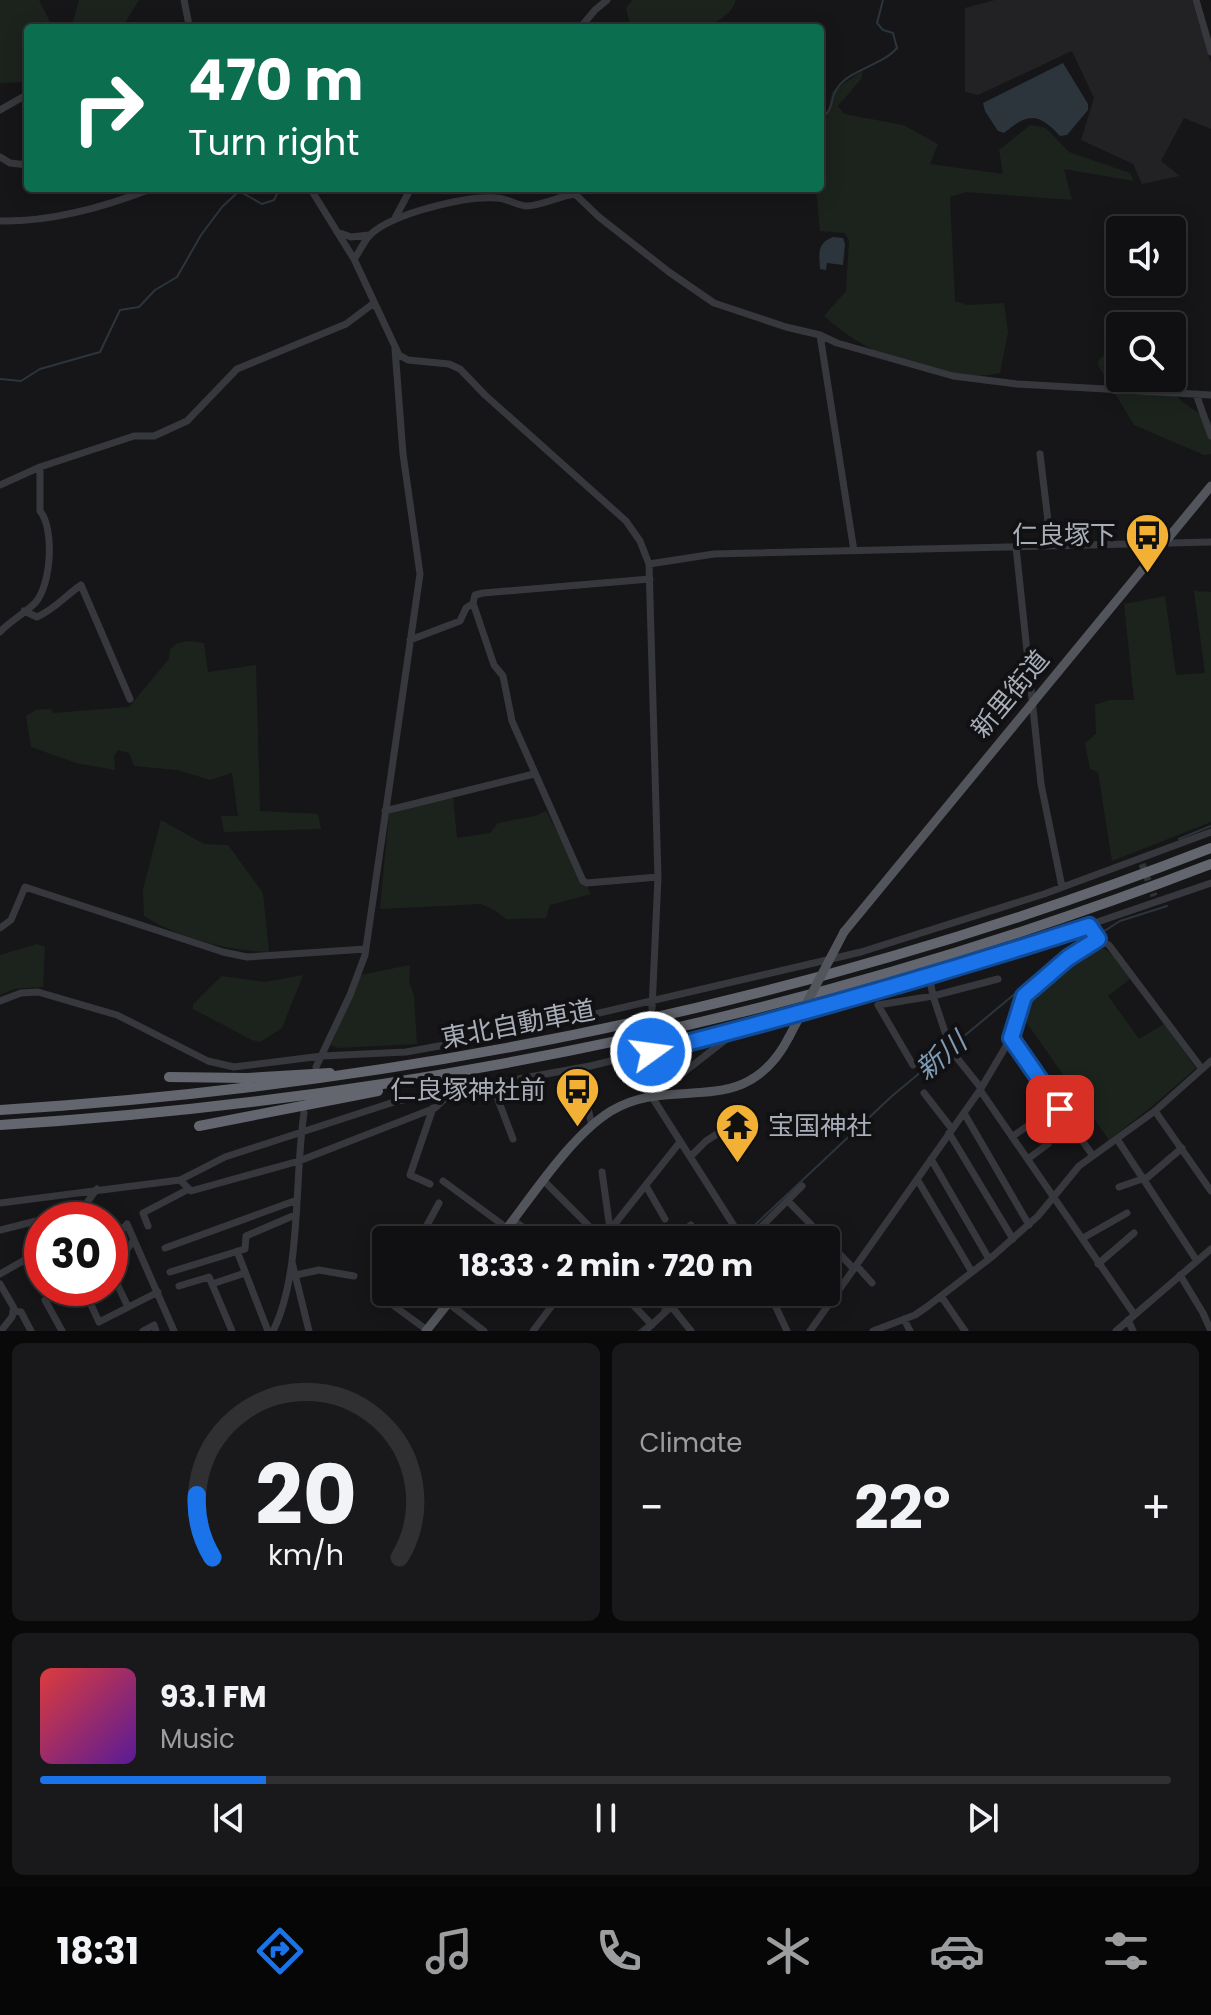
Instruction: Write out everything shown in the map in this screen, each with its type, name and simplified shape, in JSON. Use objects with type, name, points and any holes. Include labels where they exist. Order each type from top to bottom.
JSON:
[{"type":"highway","name":"東北自動車道","points":[[0,1110],[221,1092],[360,1074],[574,1036],[795,984],[1029,914],[1211,848]]},
{"type":"highway","name":"東北自動車道","points":[[0,1125],[222,1106],[431,1078],[635,1039],[895,972],[1035,928],[1211,864]]},
{"type":"highway","points":[[169,1077],[234,1078],[317,1072],[360,1074]]},
{"type":"highway","points":[[199,1126],[366,1094],[431,1078]]},
{"type":"main road","name":"新里街道","points":[[652,1097],[716,1091],[750,1080],[773,1064],[844,932],[1211,486]]},
{"type":"main road","points":[[510,1224],[592,1126],[621,1106],[652,1097]]},
{"type":"main road","points":[[427,1330],[446,1306]]},
{"type":"street","points":[[184,0],[187,24]]},
{"type":"street","points":[[583,24],[607,0]]},
{"type":"street","points":[[1196,0],[1211,52]]},
{"type":"street","points":[[0,110],[24,96]]},
{"type":"street","points":[[0,157],[10,163],[24,165]]},
{"type":"street","points":[[0,221],[33,221],[142,192]]},
{"type":"street","points":[[312,192],[354,259],[394,347],[403,358],[449,364],[460,369],[626,521],[640,541],[649,564],[650,579],[658,877],[652,1005]]},
{"type":"street","points":[[394,220],[409,192]]},
{"type":"street","points":[[335,232],[351,237],[369,235],[394,220],[472,199],[498,198],[532,206],[559,195],[575,194],[669,272],[714,303],[786,327],[953,376],[1017,384],[1211,395]]},
{"type":"street","points":[[354,259],[369,235]]},
{"type":"street","points":[[0,485],[40,467],[134,436],[154,436],[187,421],[237,369],[346,324],[374,303]]},
{"type":"street","points":[[820,335],[854,551]]},
{"type":"street","points":[[316,1067],[350,995],[366,949],[420,565],[403,454],[394,347]]},
{"type":"street","points":[[1196,394],[1211,436]]},
{"type":"street","points":[[1040,454],[1051,546]]},
{"type":"street","points":[[0,632],[36,602],[47,578],[50,557],[45,517],[40,511],[40,467]]},
{"type":"street","points":[[649,564],[714,554],[1211,542]]},
{"type":"street","points":[[1016,547],[1041,784],[1062,887]]},
{"type":"street","points":[[650,579],[483,593],[475,595],[473,603],[494,665],[503,676],[512,721],[583,881],[658,877]]},
{"type":"street","points":[[24,611],[37,617],[55,609],[65,596],[81,585],[130,699]]},
{"type":"street","points":[[410,640],[460,621],[466,608],[473,603]]},
{"type":"street","points":[[385,811],[534,774]]},
{"type":"street","points":[[0,1001],[21,993],[38,992],[117,1015],[208,1061],[234,1067],[322,1056],[406,1052],[652,1005],[861,952],[1141,861],[1211,832]]},
{"type":"street","points":[[0,1203],[180,1180],[225,1157],[397,1101],[579,1068],[737,1030],[1093,932],[1155,899],[1211,883]]},
{"type":"street","points":[[0,928],[11,920],[25,887],[223,952],[247,957],[366,949]]},
{"type":"street","points":[[810,1331],[981,1089],[1011,1038],[1024,996],[1093,932]]},
{"type":"street","points":[[1093,932],[1109,945],[1202,1069]]},
{"type":"street","points":[[929,975],[946,1035]]},
{"type":"street","points":[[913,1065],[878,1005],[933,996],[998,979]]},
{"type":"street","points":[[652,1097],[737,1030]]},
{"type":"street","points":[[1011,1038],[1093,1156]]},
{"type":"street","points":[[652,1048],[652,1097],[737,1226]]},
{"type":"street","points":[[953,1053],[1083,1238],[1131,1317],[1133,1331]]},
{"type":"street","points":[[873,1331],[928,1306],[989,1259],[1029,1225],[1079,1166],[1155,1111],[1211,1061]]},
{"type":"street","points":[[579,1068],[592,1126]]},
{"type":"street","points":[[492,1084],[513,1139]]},
{"type":"street","points":[[148,1226],[143,1213],[187,1190],[299,1161],[433,1108],[453,1090]]},
{"type":"street","points":[[924,1093],[951,1131],[1013,1239]]},
{"type":"street","points":[[430,1184],[410,1175],[433,1108]]},
{"type":"street","points":[[1155,1111],[1211,1191]]},
{"type":"street","points":[[270,1331],[282,1314],[291,1260],[304,1113]]},
{"type":"street","points":[[964,1113],[1029,1225]]},
{"type":"street","points":[[1013,1136],[1033,1122]]},
{"type":"street","points":[[690,1157],[706,1141],[728,1127]]},
{"type":"street","points":[[1117,1139],[1197,1261]]},
{"type":"street","points":[[613,1226],[680,1142]]},
{"type":"street","points":[[1029,1158],[1048,1144]]},
{"type":"street","points":[[1119,1187],[1144,1178],[1182,1148]]},
{"type":"street","points":[[931,1159],[989,1259]]},
{"type":"street","points":[[602,1172],[610,1226]]},
{"type":"street","points":[[917,1179],[972,1272]]},
{"type":"street","points":[[180,1180],[187,1190]]},
{"type":"street","points":[[443,1181],[514,1226]]},
{"type":"street","points":[[544,1181],[588,1225]]},
{"type":"street","points":[[646,1186],[665,1219]]},
{"type":"street","points":[[762,1226],[802,1186]]},
{"type":"street","points":[[88,1202],[97,1189]]},
{"type":"street","points":[[165,1248],[297,1200]]},
{"type":"street","points":[[788,1201],[811,1226]]},
{"type":"street","points":[[427,1226],[439,1203]]},
{"type":"street","points":[[1083,1238],[1127,1213]]},
{"type":"street","points":[[170,1272],[245,1249],[246,1236],[295,1215]]},
{"type":"street","points":[[0,1230],[24,1224]]},
{"type":"street","points":[[128,1226],[174,1331]]},
{"type":"street","points":[[1098,1264],[1134,1233]]},
{"type":"street","points":[[128,1248],[134,1240]]},
{"type":"street","points":[[1116,1331],[1211,1249]]},
{"type":"street","points":[[237,1251],[270,1331]]},
{"type":"street","points":[[840,1254],[872,1283]]},
{"type":"street","points":[[0,1274],[24,1260]]},
{"type":"street","points":[[291,1260],[309,1331]]},
{"type":"street","points":[[296,1275],[319,1270],[354,1276]]},
{"type":"street","points":[[212,1284],[245,1273]]},
{"type":"street","points":[[1180,1275],[1211,1331]]},
{"type":"street","points":[[179,1286],[209,1277],[232,1331]]},
{"type":"street","points":[[0,1284],[14,1308],[1,1331]]},
{"type":"street","points":[[92,1306],[99,1322],[158,1292]]},
{"type":"street","points":[[941,1296],[965,1331]]},
{"type":"street","points":[[48,1306],[62,1331]]},
{"type":"street","points":[[394,1306],[427,1330]]},
{"type":"street","points":[[454,1306],[484,1331]]},
{"type":"street","points":[[533,1331],[552,1306]]},
{"type":"street","points":[[634,1306],[652,1325]]},
{"type":"street","points":[[645,1331],[671,1306],[691,1331]]},
{"type":"street","points":[[775,1306],[787,1331]]},
{"type":"street","points":[[13,1311],[21,1312],[31,1331]]},
{"type":"street","points":[[904,1319],[910,1331]]},
{"type":"street","points":[[8,1322],[13,1331]]},
{"type":"street","points":[[143,1331],[154,1325],[156,1331]]},
{"type":"shaded area","points":[[0,0],[39,0],[51,24],[24,24],[24,82],[0,83]]},
{"type":"shaded area","points":[[79,0],[139,0],[124,24],[72,24]]},
{"type":"shaded area","points":[[633,0],[736,0],[729,12],[710,24],[630,24],[626,8]]},
{"type":"shaded area","points":[[995,0],[1192,0],[1211,63],[1211,129],[1184,118],[1161,161],[1180,176],[1142,184],[1133,164],[1081,140],[1094,98],[1072,51],[978,95],[965,92],[965,8]]},
{"type":"shaded area","points":[[1063,63],[1088,104],[1088,110],[1067,135],[1060,136],[1039,119],[1033,118],[1020,122],[1004,133],[998,131],[983,103]]},
{"type":"shaded area","points":[[863,70],[862,78],[838,106],[844,114],[903,125],[938,144],[930,164],[1003,174],[999,150],[1030,125],[1046,128],[1069,152],[1130,173],[1134,181],[1064,169],[1072,200],[966,192],[950,197],[955,301],[967,305],[1004,303],[1008,332],[1000,373],[954,375],[906,364],[861,343],[824,316],[846,291],[849,240],[844,233],[820,231],[816,192],[824,192],[824,119],[832,92]]},
{"type":"shaded area","points":[[843,238],[843,265],[827,263],[826,270],[820,269],[819,253],[828,239]]},
{"type":"shaded area","points":[[1106,353],[1106,378],[1098,365]]},
{"type":"shaded area","points":[[1114,392],[1172,392],[1211,421],[1211,454],[1204,455],[1134,425]]},
{"type":"shaded area","points":[[1194,591],[1211,592],[1211,822],[1112,861],[1098,772],[1090,769],[1085,743],[1096,734],[1095,705],[1109,700],[1134,700],[1124,604],[1165,596],[1176,675],[1205,673]]},
{"type":"shaded area","points":[[178,643],[204,643],[208,672],[256,665],[260,811],[318,814],[321,829],[224,832],[221,816],[238,816],[232,773],[210,780],[178,770],[134,766],[129,753],[118,750],[114,756],[115,770],[76,763],[31,747],[26,716],[36,710],[50,709],[54,713],[129,707],[169,659],[170,649]]},
{"type":"shaded area","points":[[453,796],[457,838],[490,833],[498,823],[546,811],[591,894],[550,905],[546,918],[506,919],[481,904],[380,909],[389,814]]},
{"type":"shaded area","points":[[161,820],[204,844],[228,845],[263,893],[269,952],[205,942],[172,931],[144,916],[143,889]]},
{"type":"shaded area","points":[[1097,943],[1120,961],[1130,979],[1108,996],[1139,1039],[1164,1024],[1196,1068],[1109,1140],[1024,1019],[1028,999],[1041,983]]},
{"type":"shaded area","points":[[37,944],[45,947],[43,987],[14,989],[0,995],[0,955]]},
{"type":"shaded area","points":[[410,965],[409,982],[414,995],[417,1044],[338,1048],[331,1045],[361,975]]},
{"type":"shaded area","points":[[303,975],[282,1028],[260,1042],[193,1009],[193,1004],[222,976],[265,982]]},
{"type":"waterway","points":[[824,116],[843,81],[897,48],[893,33],[883,30],[877,23],[883,0]]},
{"type":"waterway","points":[[0,379],[21,381],[40,369],[100,352],[120,310],[139,307],[155,290],[177,277],[201,235],[238,192]]},
{"type":"waterway","points":[[241,192],[262,204],[274,200],[278,192]]},
{"type":"waterway","name":"新川","points":[[1179,839],[1211,826]]},
{"type":"waterway","name":"新川","points":[[1098,935],[1120,921],[1167,906]]},
{"type":"waterway","name":"新川","points":[[754,1226],[892,1096],[1046,968],[1066,956]]},
{"type":"waterway","name":"新川","points":[[662,1310],[666,1306]]},
{"type":"waterway","name":"新川","points":[[639,1331],[649,1323]]},
{"type":"tunnel","points":[[1142,864],[1154,896]]},
{"type":"place","name":"仁良塚下","points":[[1147,574]]},
{"type":"place","name":"仁良塚神社前","points":[[577,1129]]},
{"type":"place","name":"宝国神社","points":[[737,1165]]},
{"type":"route","points":[[651,1052],[751,1027],[1004,954],[1089,926],[1098,939],[1068,958],[1024,996],[1011,1038],[1060,1109]]}]
